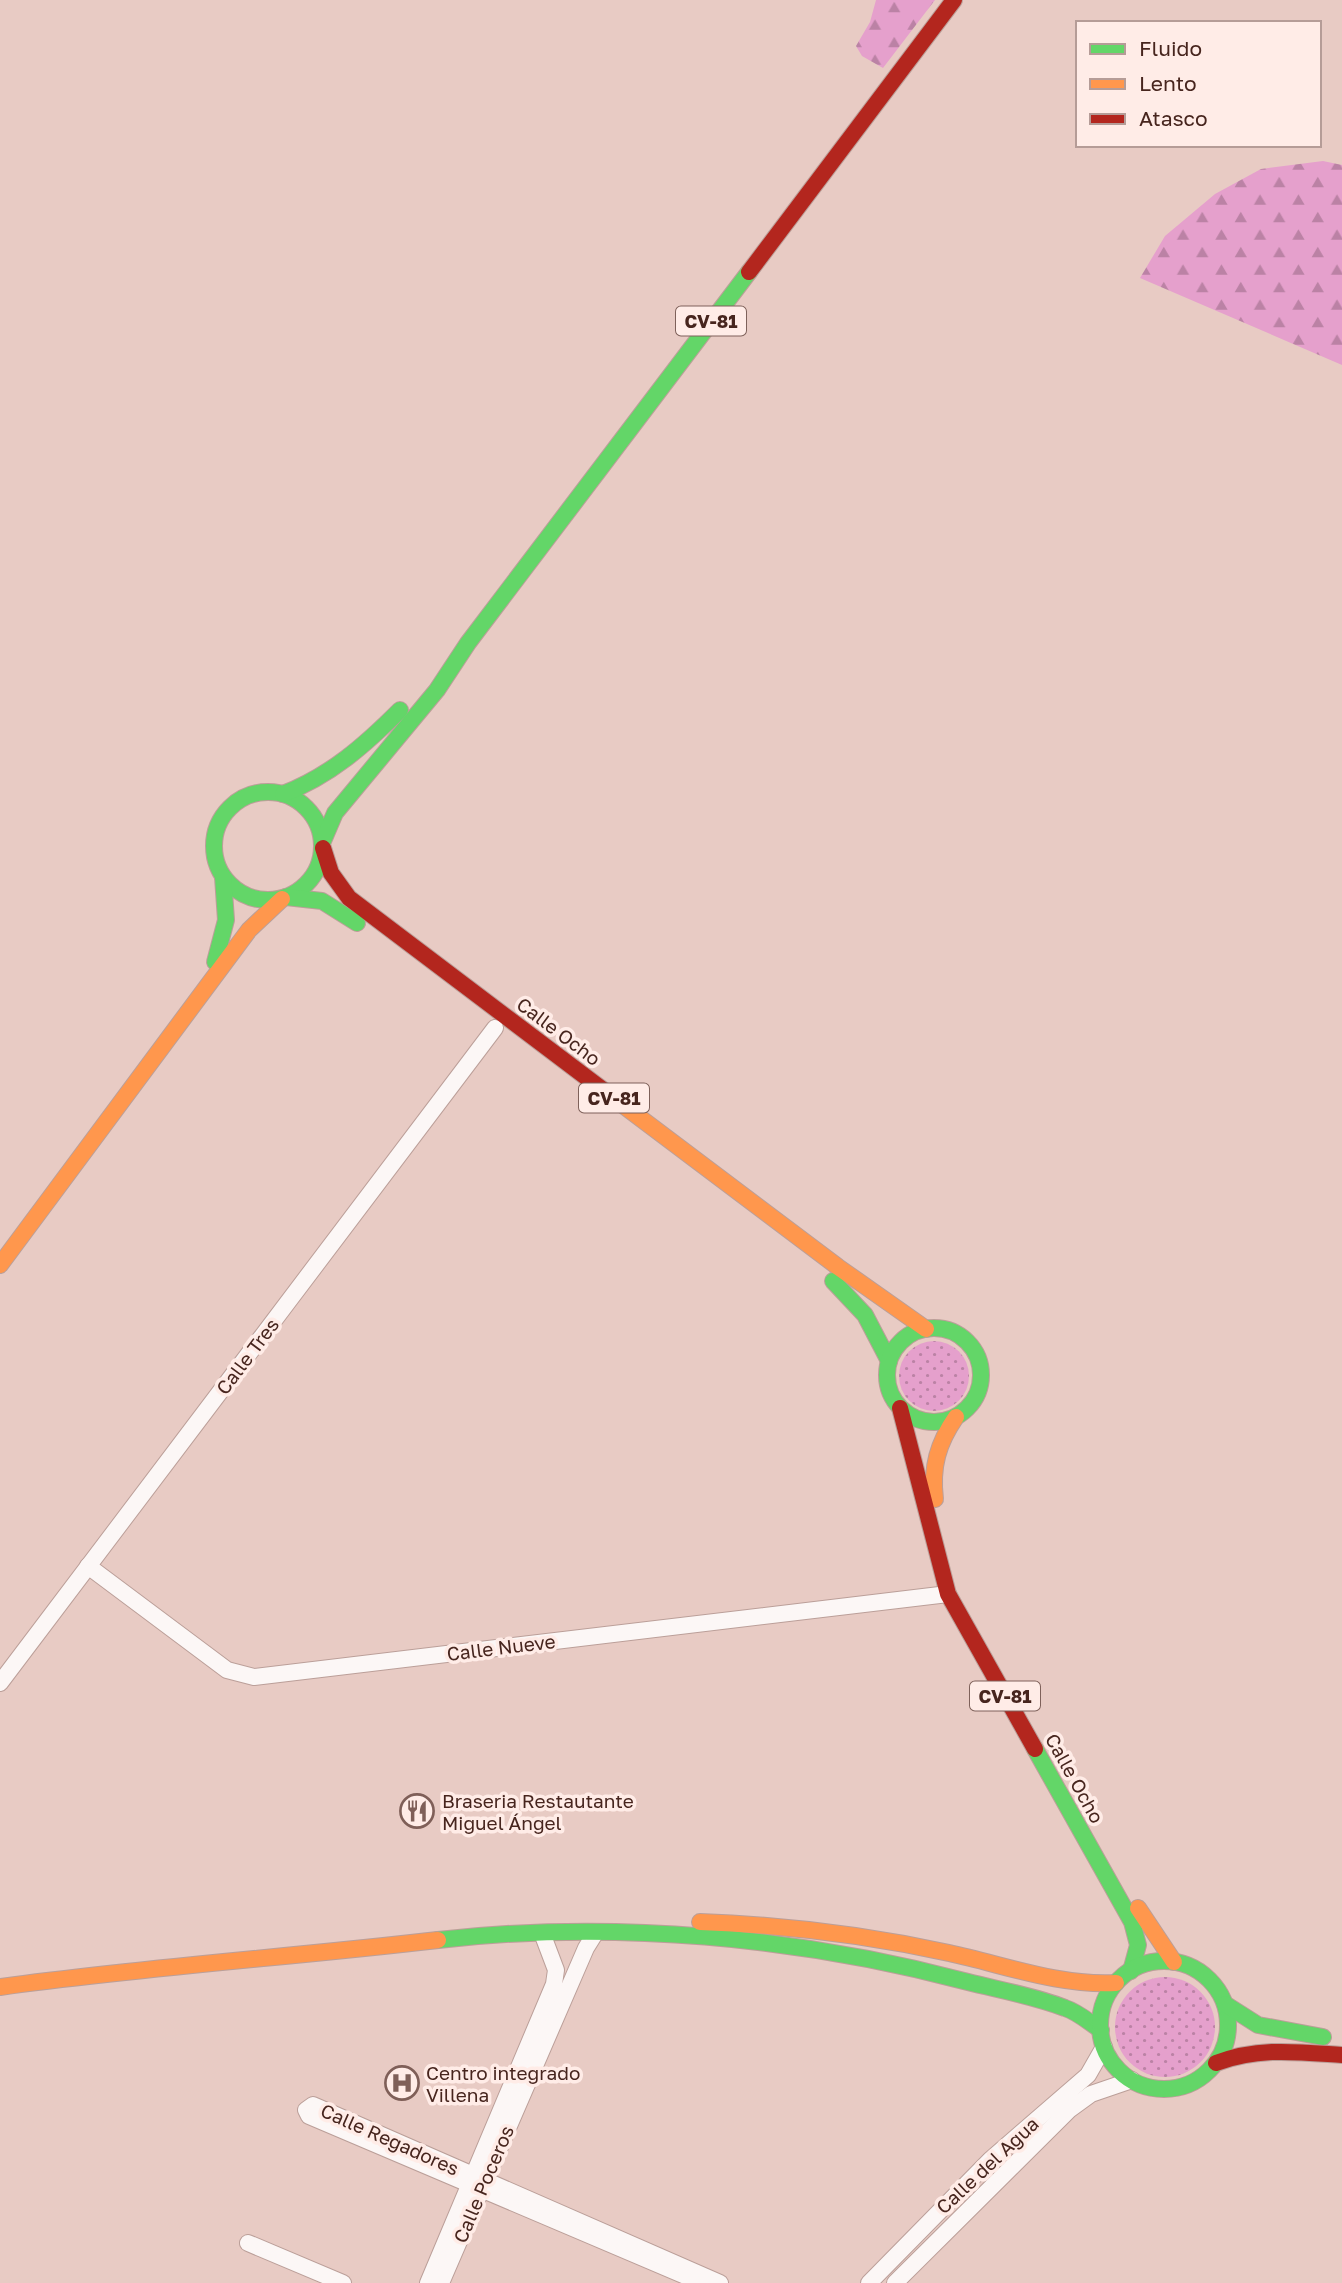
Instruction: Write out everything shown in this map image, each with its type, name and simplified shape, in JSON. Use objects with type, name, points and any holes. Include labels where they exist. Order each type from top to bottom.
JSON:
[{"type":"main road","name":"CV-81","points":[[468,643],[354,754],[325,776],[283,793],[250,795],[236,802],[224,814],[214,845],[216,862],[223,877],[245,895],[258,899],[284,898],[308,883],[316,873],[335,813],[437,690],[468,643],[954,0]]},
{"type":"main road","name":"CV-81","points":[[283,793],[310,811],[319,825],[323,845]]},
{"type":"main road","name":"Calle Ocho","points":[[323,845],[331,873],[349,898],[838,1267],[926,1329]]},
{"type":"main road","points":[[156,1059],[223,945],[228,904],[223,877]]},
{"type":"main road","name":"Calle Ocho","points":[[284,898],[315,899],[339,909],[829,1278],[865,1315],[889,1361]]},
{"type":"main road","points":[[0,1265],[156,1059],[249,930],[284,898]]},
{"type":"main road","name":"CV-81","points":[[926,1329],[940,1329],[965,1340],[980,1365],[978,1391],[973,1401],[956,1417]]},
{"type":"main road","points":[[889,1361],[903,1340],[926,1329]]},
{"type":"main road","name":"CV-81","points":[[889,1361],[888,1386],[900,1408]]},
{"type":"main road","name":"Calle Ocho","points":[[900,1408],[948,1594],[1132,1922],[1138,1945],[1131,1970]]},
{"type":"main road","points":[[900,1408],[912,1417],[926,1422],[942,1422],[956,1417]]},
{"type":"main road","name":"Calle Ocho","points":[[956,1417],[937,1451],[932,1481],[959,1581],[1139,1910],[1174,1962]]},
{"type":"main road","points":[[0,1987],[179,1965],[337,1938],[436,1927],[547,1921],[708,1923],[775,1927],[889,1942],[999,1963],[1078,1983],[1116,1983]]},
{"type":"main road","points":[[179,1965],[284,1958],[432,1940],[542,1933],[596,1932],[759,1942],[891,1963],[1067,2008],[1101,2030]]},
{"type":"main road","points":[[1225,2004],[1228,2035],[1216,2063],[1202,2077],[1186,2085],[1167,2089],[1149,2087],[1132,2080],[1120,2072],[1104,2047],[1101,2013],[1116,1983],[1131,1970],[1152,1963],[1174,1962],[1202,1973],[1218,1989],[1225,2004],[1234,2014],[1259,2028],[1342,2040]]},
{"type":"main road","points":[[1216,2063],[1243,2053],[1269,2050],[1342,2055]]},
{"type":"street","name":"Calle Tres","points":[[0,1683],[495,1028]]},
{"type":"street","name":"Calle Nueve","points":[[88,1566],[228,1670],[254,1677],[948,1594]]},
{"type":"street","name":"Calle Poceros","points":[[428,2283],[478,2182],[580,1960],[596,1932]]},
{"type":"street","name":"Calle Poceros","points":[[441,2283],[554,1984],[556,1970],[542,1933]]},
{"type":"street","name":"Calle del Agua","points":[[869,2283],[990,2160],[1088,2075],[1104,2047]]},
{"type":"street","name":"Calle del Agua","points":[[895,2283],[1069,2110],[1091,2094],[1132,2080]]},
{"type":"street","name":"Calle Regadores","points":[[702,2283],[478,2182],[313,2105],[306,2110],[309,2116],[478,2182],[720,2283]]},
{"type":"street","points":[[248,2243],[343,2283]]},
{"type":"green space","points":[[876,0],[935,0],[883,68],[862,56],[856,46],[870,22]]},
{"type":"green space","points":[[1323,161],[1342,165],[1342,365],[1140,278],[1165,236],[1215,194],[1261,169]]},
{"type":"green space","points":[[934,1341],[959,1351],[969,1376],[959,1401],[934,1411],[909,1401],[899,1376],[909,1351]]},
{"type":"green space","points":[[1165,1977],[1193,1985],[1207,1999],[1215,2027],[1207,2055],[1193,2069],[1165,2077],[1137,2069],[1123,2055],[1115,2027],[1123,1999],[1137,1985]]},
{"type":"traffic: fast","points":[[323,841],[335,813],[437,690],[468,643],[749,272]]},
{"type":"traffic: fast","points":[[283,794],[331,769],[374,735],[400,710]]},
{"type":"traffic: fast","points":[[268,792],[289,796],[306,808],[318,825],[322,846],[318,867],[306,884],[289,896],[268,900],[247,896],[230,884],[218,867],[214,846],[218,825],[230,808],[247,796],[268,792]]},
{"type":"traffic: fast","points":[[215,962],[226,920],[223,877]]},
{"type":"traffic: fast","points":[[286,897],[322,901],[357,923]]},
{"type":"traffic: fast","points":[[833,1281],[865,1315],[889,1361]]},
{"type":"traffic: fast","points":[[934,1328],[952,1332],[967,1342],[977,1357],[981,1375],[977,1393],[967,1408],[952,1418],[934,1422],[916,1418],[901,1408],[891,1393],[887,1375],[891,1357],[901,1342],[916,1332],[934,1328]]},
{"type":"traffic: fast","points":[[1035,1749],[1132,1922],[1138,1945],[1131,1971]]},
{"type":"traffic: fast","points":[[438,1940],[571,1932],[638,1933],[772,1944],[904,1966],[1029,1997],[1070,2010],[1101,2030]]},
{"type":"traffic: fast","points":[[1164,1961],[1188,1966],[1209,1980],[1223,2001],[1228,2025],[1223,2049],[1209,2070],[1188,2084],[1164,2089],[1140,2084],[1119,2070],[1105,2049],[1100,2025],[1105,2001],[1119,1980],[1140,1966],[1164,1961]]},
{"type":"traffic: fast","points":[[1225,2004],[1258,2025],[1323,2037]]},
{"type":"traffic: slow","points":[[0,1265],[249,930],[282,899]]},
{"type":"traffic: slow","points":[[611,1096],[838,1267],[926,1329]]},
{"type":"traffic: slow","points":[[935,1499],[937,1456],[956,1417]]},
{"type":"traffic: slow","points":[[1138,1908],[1174,1962]]},
{"type":"traffic: slow","points":[[700,1922],[794,1928],[856,1936],[949,1953],[1052,1978],[1116,1983]]},
{"type":"traffic: slow","points":[[0,1987],[438,1940]]},
{"type":"traffic: jam","points":[[749,272],[954,0]]},
{"type":"traffic: jam","points":[[323,848],[331,873],[349,898],[611,1096]]},
{"type":"traffic: jam","points":[[900,1408],[948,1594],[1035,1749]]},
{"type":"traffic: jam","points":[[1216,2063],[1263,2053],[1342,2055]]},
{"type":"place","name":"Braseria Restautante Miguel Ángel","points":[[417,1811]]},
{"type":"place","name":"Centro integrado Villena","points":[[402,2083]]}]
